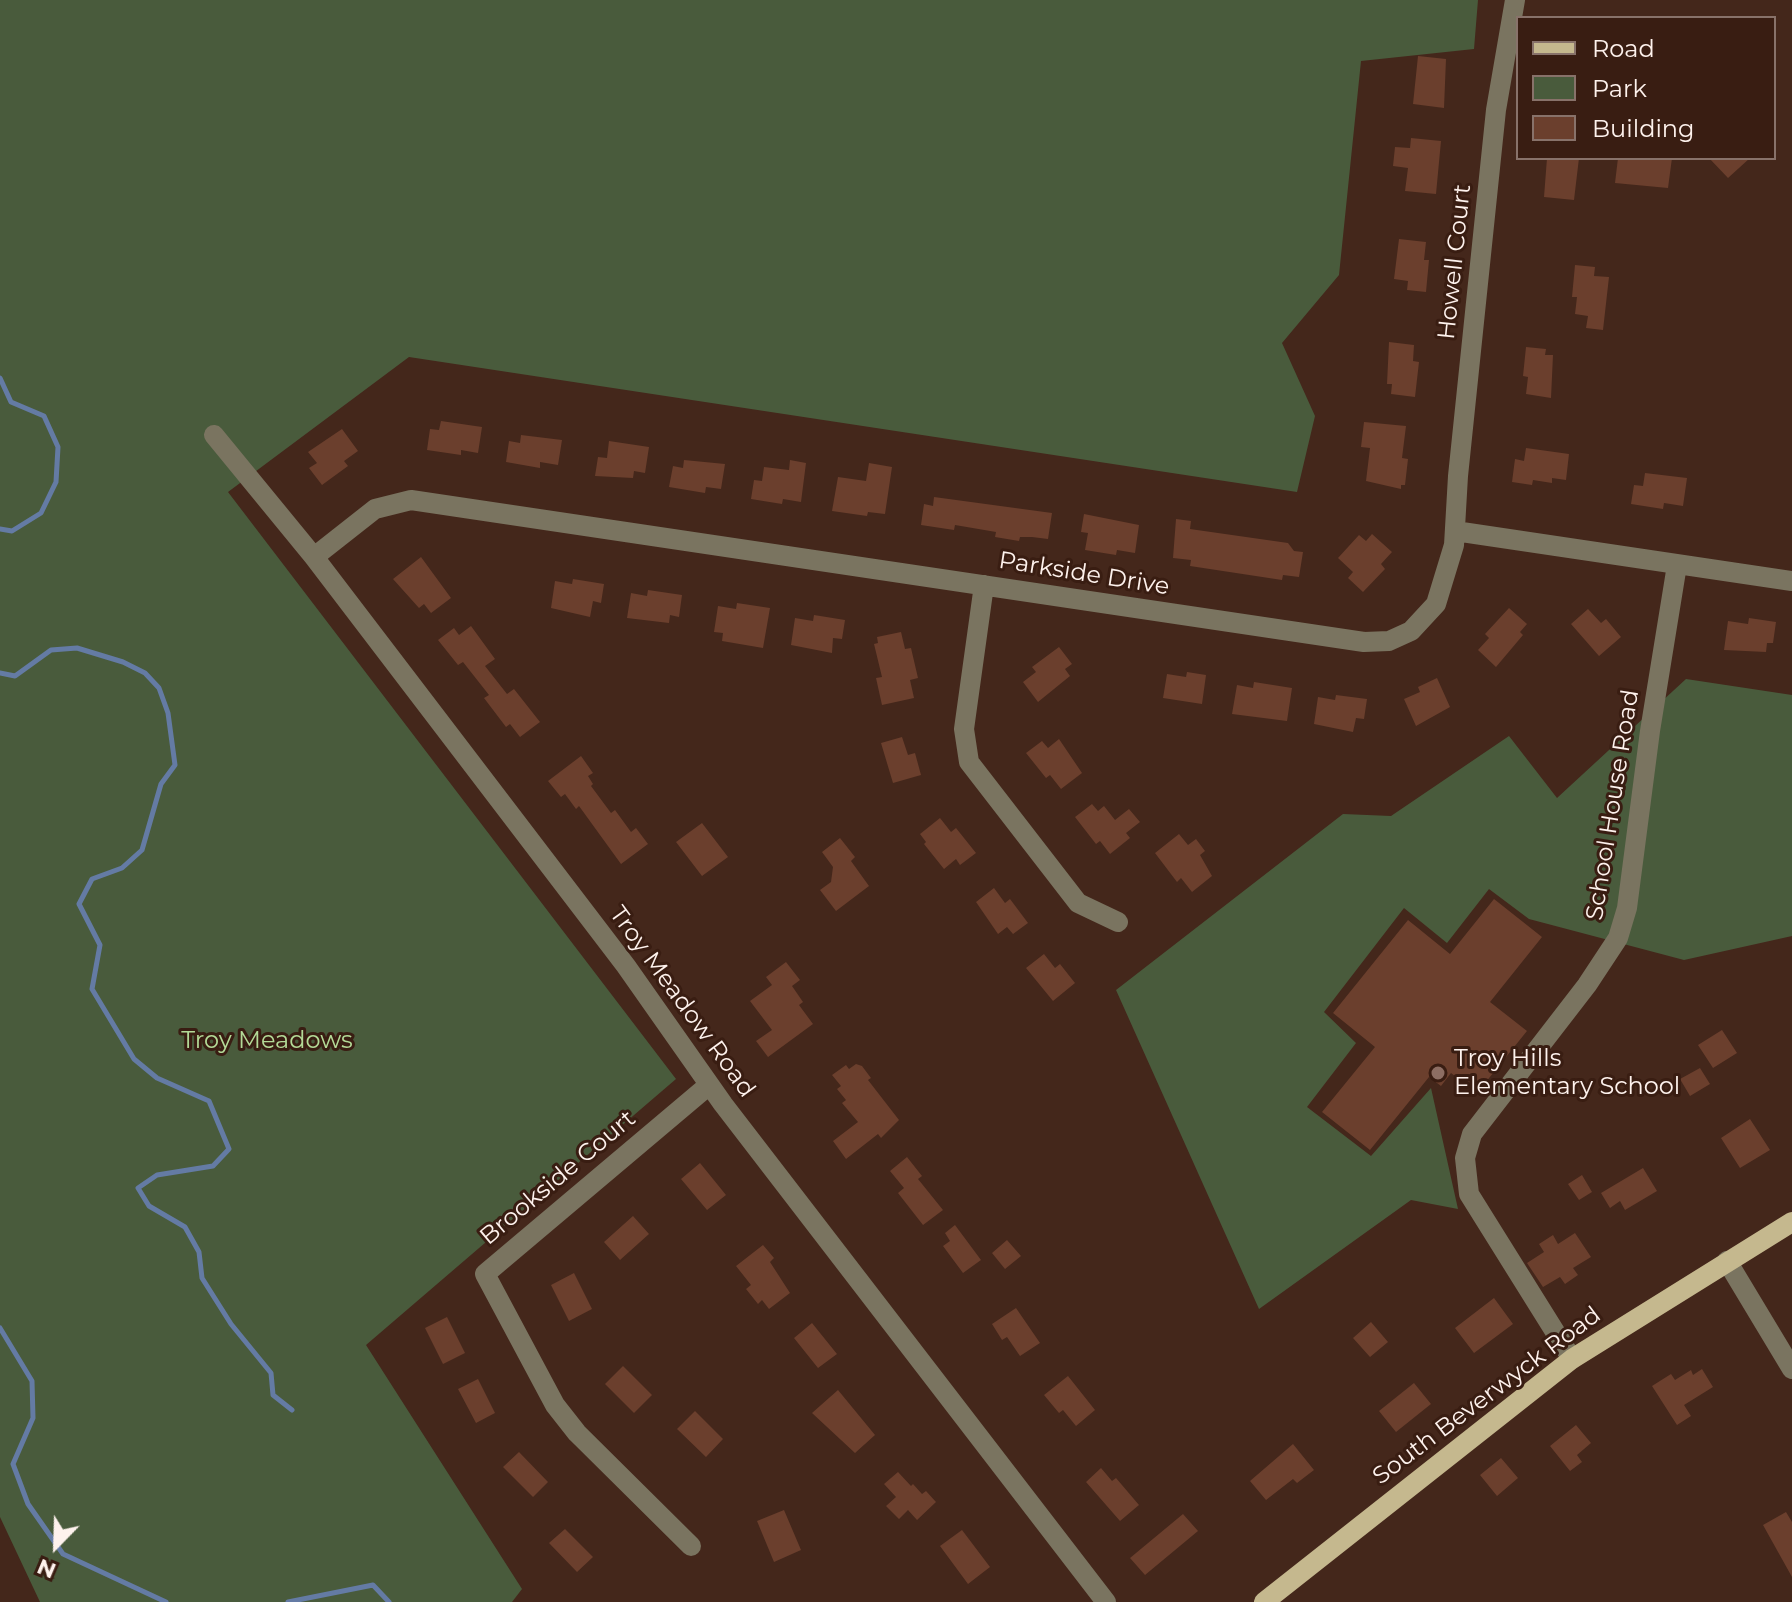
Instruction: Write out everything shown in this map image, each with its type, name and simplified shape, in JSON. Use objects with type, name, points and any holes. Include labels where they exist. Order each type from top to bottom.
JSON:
[{"type":"main road","name":"South Beverwyck Road","points":[[1264,1602],[1572,1359],[1792,1222]]},
{"type":"street","name":"Howell Court","points":[[1455,531],[1459,460],[1510,84],[1515,0]]},
{"type":"street","name":"Troy Meadow Road","points":[[214,435],[314,557],[626,966],[709,1085],[1106,1602]]},
{"type":"street","name":"Parkside Drive","points":[[314,557],[375,509],[411,500],[1376,643],[1411,631],[1436,604],[1447,574],[1455,531]]},
{"type":"street","points":[[1455,531],[1792,581]]},
{"type":"street","name":"School House Road","points":[[1572,1359],[1488,1230],[1469,1194],[1464,1170],[1472,1134],[1587,985],[1618,938],[1627,908],[1650,731],[1677,565]]},
{"type":"street","points":[[984,585],[964,729],[969,762],[1078,903],[1118,922]]},
{"type":"street","name":"Brookside Court","points":[[691,1546],[577,1433],[555,1405],[485,1274],[709,1085]]},
{"type":"street","points":[[1727,1261],[1792,1369]]},
{"type":"green space","name":"Troy Meadows","points":[[0,0],[1478,0],[1474,49],[1361,61],[1339,275],[1282,343],[1315,416],[1297,492],[409,357],[228,492],[676,1079],[366,1345],[522,1589],[512,1602],[40,1602],[0,1517]]},
{"type":"green space","points":[[1686,679],[1792,695],[1792,936],[1684,960],[1529,919],[1489,889],[1447,943],[1404,908],[1324,1012],[1356,1043],[1307,1107],[1371,1156],[1431,1088],[1458,1209],[1411,1200],[1259,1309],[1116,990],[1343,814],[1391,816],[1509,736],[1557,798]]},
{"type":"building","points":[[1418,56],[1446,59],[1444,108],[1413,104]]},
{"type":"building","points":[[1411,138],[1441,141],[1436,194],[1405,191],[1408,168],[1393,166],[1395,147],[1410,148]]},
{"type":"building","points":[[1547,160],[1579,160],[1574,200],[1544,197]]},
{"type":"building","points":[[1618,160],[1672,160],[1668,188],[1615,183]]},
{"type":"building","points":[[1711,160],[1748,160],[1728,178]]},
{"type":"building","points":[[1399,239],[1426,242],[1424,260],[1429,260],[1426,292],[1407,290],[1408,281],[1394,279]]},
{"type":"building","points":[[1575,265],[1595,267],[1594,276],[1609,277],[1603,330],[1586,328],[1588,316],[1575,314],[1577,297],[1572,297]]},
{"type":"building","points":[[1389,342],[1414,345],[1413,361],[1419,362],[1415,397],[1391,394],[1392,384],[1387,384]]},
{"type":"building","points":[[1526,347],[1546,349],[1545,355],[1553,355],[1551,398],[1526,394],[1528,377],[1523,376]]},
{"type":"building","points":[[441,421],[482,427],[478,453],[461,450],[461,455],[427,450],[430,429],[439,430]]},
{"type":"building","points":[[1364,422],[1406,426],[1402,458],[1408,459],[1405,485],[1401,485],[1401,489],[1366,481],[1370,448],[1361,447]]},
{"type":"building","points":[[342,429],[358,451],[344,461],[348,466],[322,485],[309,468],[317,463],[308,452]]},
{"type":"building","points":[[521,435],[562,440],[558,465],[540,462],[540,468],[506,462],[509,441],[520,443]]},
{"type":"building","points":[[609,441],[649,447],[645,473],[634,471],[633,478],[595,476],[598,457],[607,458]]},
{"type":"building","points":[[1526,448],[1569,454],[1566,480],[1552,478],[1552,483],[1533,480],[1532,485],[1512,482],[1515,459],[1524,461]]},
{"type":"building","points":[[684,460],[725,464],[721,489],[706,487],[705,493],[669,487],[673,466],[683,468]]},
{"type":"building","points":[[790,460],[806,463],[801,502],[783,499],[782,504],[751,499],[754,480],[762,481],[764,467],[789,470]]},
{"type":"building","points":[[869,463],[892,467],[885,514],[868,512],[867,516],[832,511],[838,477],[866,481]]},
{"type":"building","points":[[1645,473],[1687,478],[1683,506],[1664,503],[1663,509],[1631,504],[1634,485],[1643,486]]},
{"type":"building","points":[[934,497],[1052,513],[1048,539],[1020,537],[1019,541],[995,537],[996,532],[955,525],[954,530],[921,525],[924,504],[933,506]]},
{"type":"building","points":[[1084,514],[1139,525],[1135,553],[1117,550],[1116,555],[1085,550],[1088,533],[1081,532]]},
{"type":"building","points":[[1176,519],[1191,521],[1190,529],[1288,543],[1294,551],[1303,552],[1299,577],[1283,575],[1282,580],[1190,566],[1191,560],[1173,558]]},
{"type":"building","points":[[1372,534],[1392,552],[1381,564],[1385,569],[1363,592],[1348,578],[1353,572],[1338,558],[1359,535],[1366,541]]},
{"type":"building","points":[[421,557],[451,598],[431,613],[424,604],[419,608],[393,579]]},
{"type":"building","points":[[573,579],[604,584],[601,603],[593,601],[590,617],[551,608],[555,581],[572,584]]},
{"type":"building","points":[[648,590],[682,595],[679,617],[670,615],[669,623],[627,618],[631,593],[647,596]]},
{"type":"building","points":[[737,603],[770,608],[763,648],[722,641],[723,633],[714,632],[718,606],[736,609]]},
{"type":"building","points":[[1509,608],[1527,624],[1520,632],[1523,635],[1496,667],[1478,650],[1489,638],[1485,634]]},
{"type":"building","points":[[1588,609],[1601,623],[1606,619],[1621,637],[1599,656],[1571,624]]},
{"type":"building","points":[[814,615],[845,620],[842,639],[833,638],[832,653],[791,645],[795,618],[813,621]]},
{"type":"building","points":[[1749,618],[1776,622],[1773,643],[1767,643],[1766,652],[1724,650],[1728,621],[1748,624]]},
{"type":"building","points":[[471,626],[495,659],[485,666],[507,694],[514,689],[540,722],[520,737],[510,724],[506,727],[484,698],[489,695],[463,662],[458,665],[438,640],[454,628],[459,635]]},
{"type":"building","points":[[901,632],[905,649],[911,648],[918,678],[910,680],[914,698],[882,705],[876,678],[882,677],[874,644],[878,643],[877,637]]},
{"type":"building","points":[[1059,647],[1072,664],[1065,669],[1070,676],[1038,702],[1023,682],[1036,672],[1032,667]]},
{"type":"building","points":[[1187,672],[1206,675],[1202,704],[1163,698],[1167,674],[1186,677]]},
{"type":"building","points":[[1437,678],[1450,707],[1416,726],[1404,699],[1420,692],[1418,687]]},
{"type":"building","points":[[1254,682],[1292,688],[1287,721],[1232,714],[1237,685],[1253,688]]},
{"type":"building","points":[[1336,695],[1367,699],[1364,719],[1356,718],[1353,732],[1314,724],[1318,697],[1335,700]]},
{"type":"building","points":[[902,737],[908,755],[915,753],[921,775],[893,783],[881,743]]},
{"type":"building","points":[[1059,739],[1082,773],[1061,789],[1050,775],[1046,778],[1026,753],[1042,741],[1048,748]]},
{"type":"building","points":[[581,756],[593,773],[588,776],[593,784],[591,786],[611,813],[615,810],[631,832],[636,828],[648,844],[621,864],[579,806],[576,809],[565,794],[561,797],[548,781]]},
{"type":"building","points":[[1092,804],[1098,811],[1104,806],[1115,820],[1129,809],[1140,822],[1126,833],[1130,838],[1110,854],[1100,841],[1096,844],[1075,817]]},
{"type":"building","points":[[940,818],[951,832],[956,828],[976,853],[960,865],[956,859],[944,869],[920,834]]},
{"type":"building","points":[[702,823],[728,857],[702,876],[676,842]]},
{"type":"building","points":[[1179,834],[1188,845],[1196,839],[1205,851],[1200,855],[1212,876],[1192,892],[1181,878],[1177,882],[1155,853]]},
{"type":"building","points":[[840,838],[855,857],[851,861],[869,886],[836,911],[820,890],[831,882],[833,867],[822,852]]},
{"type":"building","points":[[994,888],[1005,903],[1010,899],[1028,923],[1013,934],[1007,927],[998,934],[976,902]]},
{"type":"building","points":[[1494,899],[1542,937],[1490,1002],[1527,1031],[1477,1093],[1451,1073],[1441,1086],[1429,1077],[1370,1150],[1322,1112],[1375,1047],[1333,1013],[1408,920],[1450,954]]},
{"type":"building","points":[[1044,954],[1055,968],[1060,964],[1075,983],[1053,1001],[1026,968]]},
{"type":"building","points":[[786,962],[800,980],[792,986],[803,1002],[799,1005],[813,1024],[768,1057],[756,1041],[772,1030],[750,1001],[772,985],[766,977]]},
{"type":"building","points":[[1722,1030],[1737,1053],[1713,1068],[1698,1045]]},
{"type":"building","points":[[856,1064],[862,1066],[871,1078],[868,1080],[899,1120],[881,1138],[878,1134],[846,1159],[833,1141],[858,1122],[842,1103],[846,1100],[837,1089],[841,1086],[832,1075],[846,1065],[849,1069]]},
{"type":"building","points":[[1700,1068],[1710,1084],[1690,1096],[1680,1079]]},
{"type":"building","points":[[1750,1119],[1770,1150],[1740,1168],[1721,1138]]},
{"type":"building","points":[[907,1157],[922,1176],[918,1179],[943,1210],[923,1225],[898,1193],[904,1188],[890,1171]]},
{"type":"building","points":[[700,1163],[726,1195],[707,1210],[681,1179]]},
{"type":"building","points":[[1643,1168],[1657,1191],[1625,1210],[1620,1201],[1610,1208],[1601,1193]]},
{"type":"building","points":[[1582,1175],[1592,1192],[1579,1200],[1568,1184]]},
{"type":"building","points":[[633,1216],[649,1234],[620,1260],[604,1242]]},
{"type":"building","points":[[955,1225],[981,1260],[963,1273],[943,1246],[950,1241],[945,1233]]},
{"type":"building","points":[[1575,1233],[1591,1257],[1573,1268],[1578,1275],[1565,1284],[1560,1277],[1543,1287],[1527,1263],[1544,1252],[1539,1244],[1553,1235],[1558,1244]]},
{"type":"building","points":[[1007,1240],[1021,1256],[1005,1269],[992,1253]]},
{"type":"building","points":[[763,1245],[774,1258],[770,1262],[790,1293],[769,1309],[762,1300],[758,1304],[746,1289],[751,1285],[736,1266]]},
{"type":"building","points":[[574,1273],[592,1309],[569,1321],[551,1285]]},
{"type":"building","points":[[1494,1298],[1513,1324],[1474,1353],[1455,1328]]},
{"type":"building","points":[[1016,1308],[1040,1343],[1020,1356],[1007,1337],[1002,1340],[992,1324]]},
{"type":"building","points":[[447,1317],[465,1353],[443,1364],[425,1328]]},
{"type":"building","points":[[1371,1322],[1388,1342],[1370,1357],[1353,1338]]},
{"type":"building","points":[[812,1323],[837,1354],[818,1368],[794,1338]]},
{"type":"building","points":[[623,1366],[652,1395],[634,1413],[605,1384]]},
{"type":"building","points":[[1702,1369],[1713,1387],[1684,1405],[1691,1416],[1677,1425],[1652,1386],[1671,1374],[1675,1380],[1691,1370],[1693,1375]]},
{"type":"building","points":[[1068,1376],[1095,1410],[1076,1426],[1063,1410],[1059,1413],[1044,1395]]},
{"type":"building","points":[[478,1379],[495,1413],[476,1423],[458,1389]]},
{"type":"building","points":[[1414,1383],[1431,1404],[1396,1432],[1379,1411]]},
{"type":"building","points":[[838,1390],[875,1435],[855,1453],[812,1413]]},
{"type":"building","points":[[695,1411],[723,1439],[706,1457],[677,1429]]},
{"type":"building","points":[[1576,1425],[1591,1443],[1577,1455],[1582,1462],[1570,1471],[1550,1446]]},
{"type":"building","points":[[1293,1444],[1314,1470],[1297,1483],[1293,1479],[1266,1500],[1250,1481]]},
{"type":"building","points":[[519,1452],[548,1482],[533,1497],[503,1467]]},
{"type":"building","points":[[1501,1458],[1518,1478],[1497,1496],[1480,1475]]},
{"type":"building","points":[[1101,1468],[1112,1481],[1116,1478],[1139,1505],[1120,1521],[1086,1482]]},
{"type":"building","points":[[898,1472],[911,1486],[913,1484],[922,1494],[926,1491],[936,1502],[917,1520],[908,1510],[899,1519],[886,1506],[896,1497],[884,1484]]},
{"type":"building","points":[[784,1510],[801,1550],[774,1562],[757,1521]]},
{"type":"building","points":[[1786,1512],[1792,1522],[1792,1577],[1763,1525]]},
{"type":"building","points":[[1183,1514],[1198,1531],[1145,1575],[1130,1558]]},
{"type":"building","points":[[565,1529],[593,1557],[577,1572],[549,1543]]},
{"type":"building","points":[[962,1530],[990,1567],[968,1584],[940,1546]]},
{"type":"waterway","points":[[0,378],[11,402],[44,416],[58,447],[56,482],[41,513],[12,531],[0,529]]},
{"type":"waterway","points":[[0,673],[15,676],[51,650],[77,648],[123,662],[145,673],[159,688],[168,713],[175,765],[161,784],[142,850],[122,868],[92,879],[79,904],[100,945],[92,989],[134,1059],[157,1078],[209,1101],[229,1149],[213,1166],[157,1175],[138,1188],[149,1206],[185,1227],[199,1252],[202,1278],[231,1324],[271,1373],[273,1395],[292,1410]]},
{"type":"waterway","points":[[0,1328],[32,1381],[33,1418],[13,1464],[28,1504],[63,1554],[166,1602]]},
{"type":"waterway","points":[[288,1602],[373,1585],[389,1602]]},
{"type":"place","name":"Troy Hills Elementary School","points":[[1438,1073]]}]
